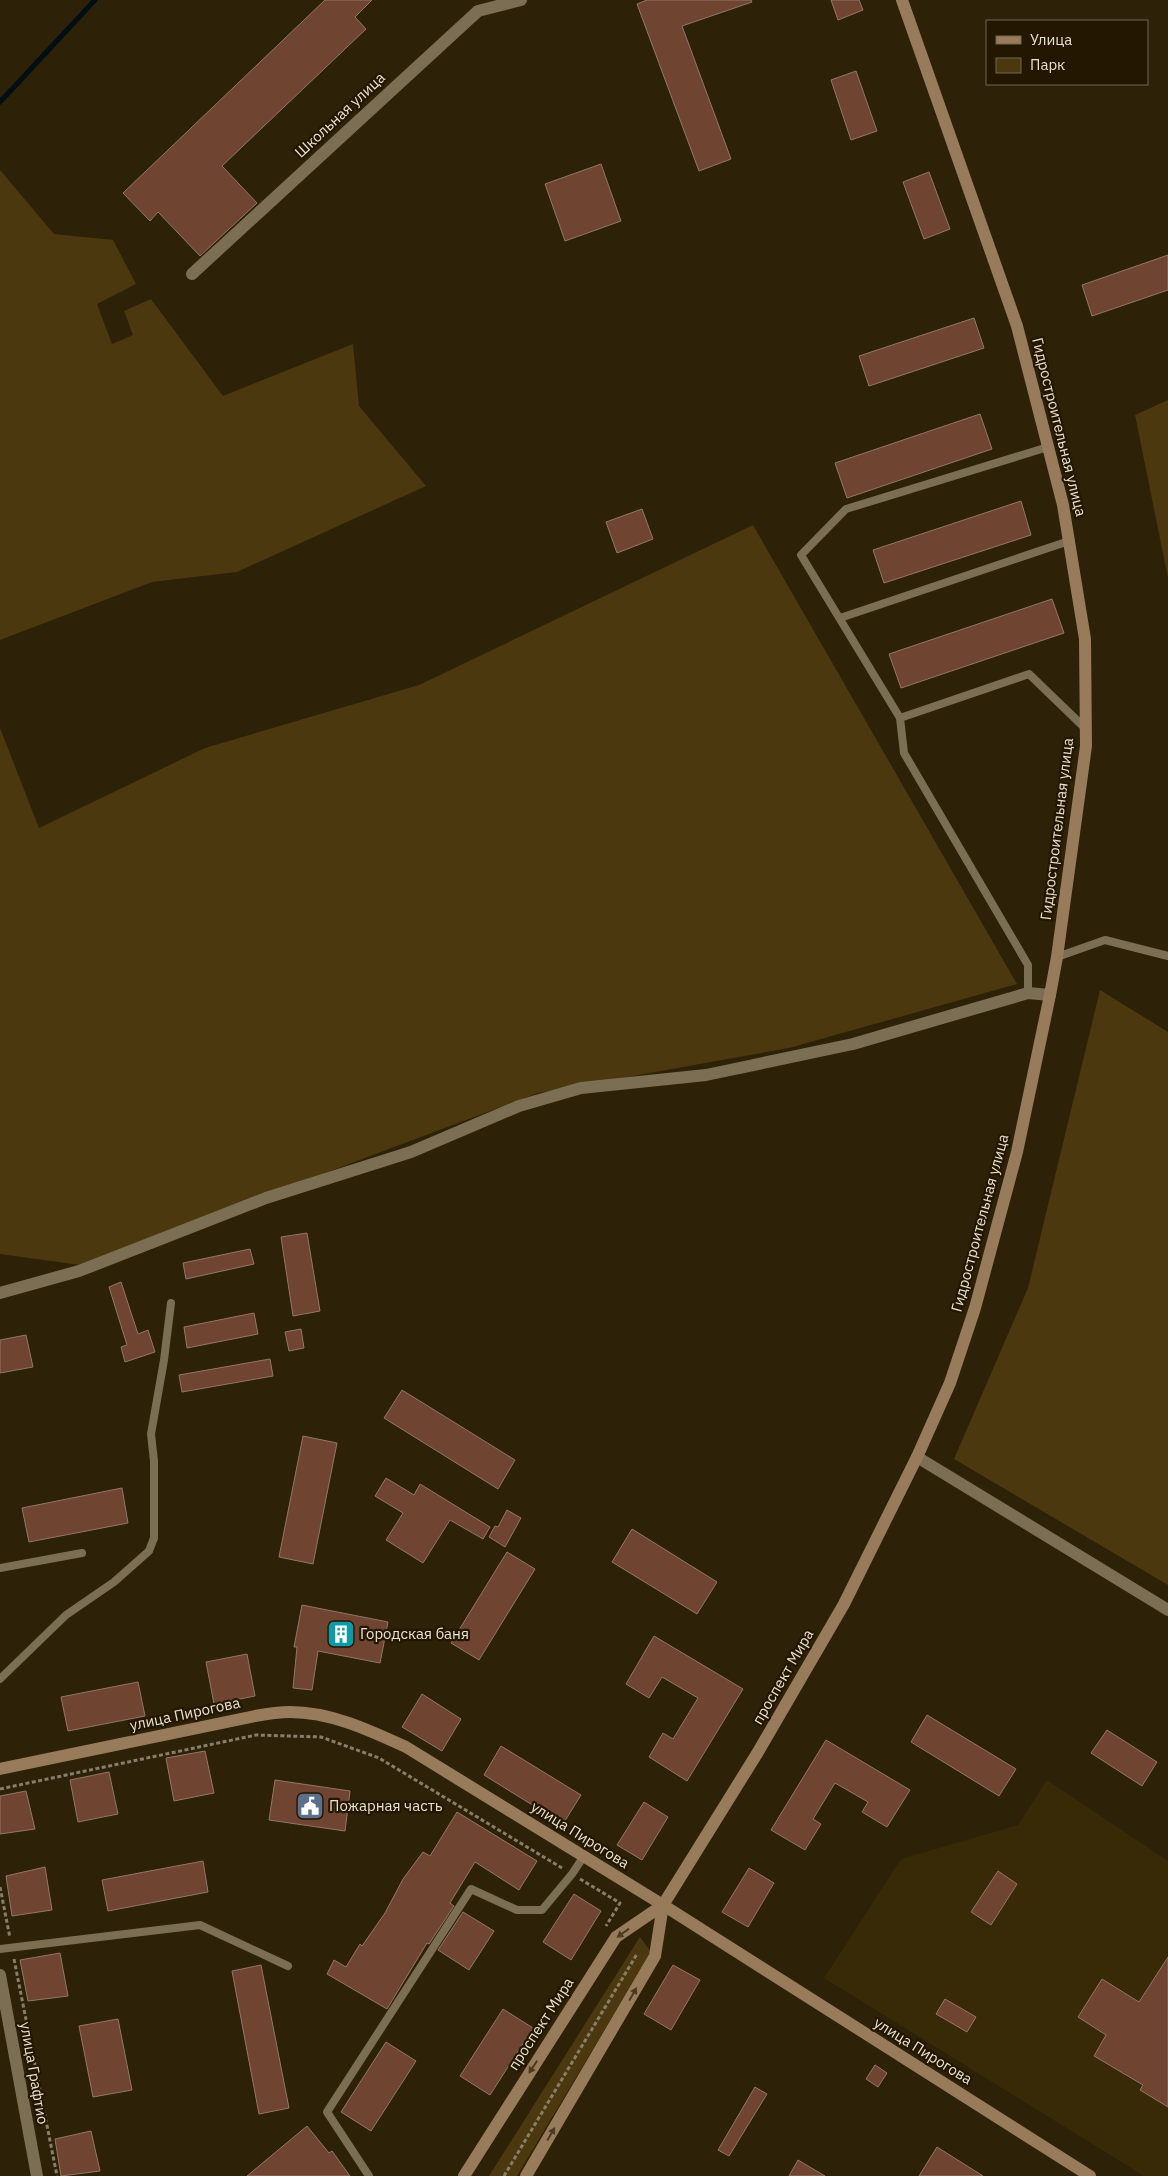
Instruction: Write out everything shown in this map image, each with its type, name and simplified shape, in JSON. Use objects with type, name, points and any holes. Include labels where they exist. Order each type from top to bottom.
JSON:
[{"type":"street","name":"Школьная улица","points":[[192,274],[478,11],[521,0]]},
{"type":"street","name":"Гидростроительная улица","points":[[902,0],[1017,326],[1048,447],[1069,541],[1085,639],[1086,729],[1086,746],[1057,957],[1017,1152],[975,1308],[950,1383],[916,1458]]},
{"type":"street","points":[[0,1293],[79,1271],[266,1198],[411,1152],[519,1106],[581,1088],[706,1075],[853,1044],[1028,993],[1050,995]]},
{"type":"street","points":[[916,1458],[1168,1610]]},
{"type":"street","name":"проспект Мира","points":[[526,2176],[655,1956],[663,1905],[758,1752],[844,1604],[916,1458]]},
{"type":"street","name":"улица Пирогова","points":[[0,1769],[255,1716],[289,1712],[320,1715],[362,1727],[406,1746],[663,1905],[1090,2176]]},
{"type":"street","name":"проспект Мира","points":[[464,2176],[616,1937],[663,1905]]},
{"type":"street","name":"улица Графтио","points":[[0,1975],[36,2176]]},
{"type":"lane","points":[[1028,993],[1028,965],[904,753],[900,718],[801,555],[846,509],[1048,447]]},
{"type":"lane","points":[[840,618],[1069,541]]},
{"type":"lane","points":[[900,718],[1029,674],[1086,729]]},
{"type":"lane","points":[[1057,957],[1105,940],[1168,956]]},
{"type":"lane","points":[[0,1679],[66,1616],[114,1582],[149,1551],[154,1538],[154,1461],[151,1434],[164,1360],[170,1303]]},
{"type":"lane","points":[[0,1568],[82,1553]]},
{"type":"lane","points":[[369,2176],[328,2112],[471,1889],[517,1910],[542,1910],[572,1874],[584,1856]]},
{"type":"lane","points":[[0,1949],[12,1946],[200,1925],[288,1966]]},
{"type":"path","points":[[0,1789],[256,1735]]},
{"type":"path","points":[[0,1887],[57,2176]]},
{"type":"path","points":[[504,2176],[640,1949]]},
{"type":"shaded area","points":[[1047,1780],[1168,1861],[1168,2176],[1144,2176],[824,1978],[901,1859],[1018,1825]]},
{"type":"green space","points":[[0,170],[54,234],[113,240],[136,284],[97,304],[112,344],[133,335],[124,311],[151,299],[223,396],[353,344],[359,406],[426,486],[237,572],[152,582],[0,640]]},
{"type":"green space","points":[[1168,400],[1168,578],[1135,415]]},
{"type":"green space","points":[[753,525],[1017,984],[789,1048],[538,1093],[80,1265],[0,1254],[0,728],[39,828],[205,748],[419,685]]},
{"type":"green space","points":[[1100,990],[1168,1032],[1168,1585],[954,1459],[1028,1288]]},
{"type":"green space","points":[[640,1937],[651,1952],[517,2176],[489,2176]]},
{"type":"building","points":[[325,0],[372,0],[355,17],[366,29],[222,166],[257,203],[200,256],[158,212],[150,221],[123,193]]},
{"type":"building","points":[[647,0],[751,0],[752,2],[682,26],[731,159],[699,171],[637,4]]},
{"type":"building","points":[[831,0],[859,0],[863,10],[838,20]]},
{"type":"building","points":[[856,71],[877,131],[851,140],[831,80]]},
{"type":"building","points":[[601,164],[621,221],[565,241],[545,184]]},
{"type":"building","points":[[929,172],[950,229],[924,239],[903,182]]},
{"type":"building","points":[[1168,255],[1168,290],[1092,316],[1082,285]]},
{"type":"building","points":[[974,318],[984,348],[869,386],[859,356]]},
{"type":"building","points":[[980,414],[992,449],[847,498],[835,463]]},
{"type":"building","points":[[1021,501],[1031,535],[884,583],[873,550]]},
{"type":"building","points":[[642,509],[653,539],[617,553],[606,522]]},
{"type":"building","points":[[1052,599],[1064,633],[901,688],[889,654]]},
{"type":"building","points":[[307,1233],[320,1311],[293,1316],[281,1237]]},
{"type":"building","points":[[250,1249],[254,1264],[186,1279],[183,1263]]},
{"type":"building","points":[[121,1282],[138,1334],[148,1330],[155,1352],[125,1362],[121,1347],[127,1345],[109,1287]]},
{"type":"building","points":[[254,1313],[258,1334],[187,1348],[184,1327]]},
{"type":"building","points":[[301,1329],[304,1348],[289,1351],[285,1332]]},
{"type":"building","points":[[26,1335],[33,1367],[0,1373],[0,1340]]},
{"type":"building","points":[[270,1359],[273,1376],[182,1392],[179,1375]]},
{"type":"building","points":[[402,1390],[515,1460],[498,1489],[384,1418]]},
{"type":"building","points":[[303,1436],[337,1443],[313,1564],[279,1557]]},
{"type":"building","points":[[386,1478],[414,1495],[420,1484],[490,1527],[483,1539],[450,1520],[423,1563],[386,1540],[403,1513],[375,1496]]},
{"type":"building","points":[[122,1488],[128,1523],[29,1542],[22,1508]]},
{"type":"building","points":[[507,1510],[521,1518],[505,1547],[489,1537],[495,1526],[498,1527]]},
{"type":"building","points":[[632,1529],[717,1582],[697,1614],[612,1562]]},
{"type":"building","points":[[507,1552],[535,1569],[479,1660],[451,1643]]},
{"type":"building","name":"Городская баня","points":[[302,1605],[388,1622],[380,1663],[318,1651],[312,1690],[293,1688],[297,1647],[294,1647]]},
{"type":"building","points":[[654,1636],[743,1689],[687,1781],[649,1757],[663,1733],[673,1739],[698,1698],[662,1677],[649,1698],[626,1684]]},
{"type":"building","points":[[247,1654],[255,1696],[214,1704],[206,1662]]},
{"type":"building","points":[[138,1682],[145,1716],[68,1731],[61,1697]]},
{"type":"building","points":[[422,1694],[461,1719],[442,1751],[402,1727]]},
{"type":"building","points":[[927,1715],[1016,1769],[999,1796],[911,1742]]},
{"type":"building","points":[[1107,1730],[1157,1762],[1142,1786],[1091,1753]]},
{"type":"building","points":[[826,1740],[910,1790],[887,1827],[862,1812],[868,1802],[835,1783],[813,1819],[821,1824],[805,1850],[771,1830]]},
{"type":"building","points":[[501,1746],[581,1795],[563,1824],[484,1775]]},
{"type":"building","points":[[205,1751],[214,1793],[174,1801],[166,1758]]},
{"type":"building","points":[[109,1772],[118,1814],[78,1822],[70,1780]]},
{"type":"building","name":"Пожарная часть","points":[[275,1780],[350,1791],[345,1831],[269,1820]]},
{"type":"building","points":[[26,1791],[35,1829],[0,1834],[0,1796]]},
{"type":"building","points":[[644,1802],[668,1817],[642,1860],[617,1845]]},
{"type":"building","points":[[457,1812],[537,1861],[519,1890],[475,1862],[450,1903],[454,1906],[429,1944],[427,1943],[387,2009],[327,1974],[334,1960],[346,1967],[360,1944],[362,1946],[385,1913],[403,1879],[423,1852],[430,1856]]},
{"type":"building","points":[[203,1861],[208,1892],[108,1911],[102,1880]]},
{"type":"building","points":[[45,1867],[52,1910],[12,1916],[6,1876]]},
{"type":"building","points":[[749,1868],[774,1883],[748,1927],[722,1912]]},
{"type":"building","points":[[998,1871],[1017,1884],[991,1925],[971,1912]]},
{"type":"building","points":[[574,1894],[601,1911],[571,1960],[543,1942]]},
{"type":"building","points":[[463,1912],[494,1931],[469,1970],[438,1950]]},
{"type":"building","points":[[60,1953],[68,1996],[28,2001],[20,1960]]},
{"type":"building","points":[[1168,1957],[1168,2107],[1140,2090],[1143,2085],[1094,2056],[1106,2035],[1078,2017],[1102,1979],[1139,2002]]},
{"type":"building","points":[[261,1965],[289,2108],[259,2114],[232,1971]]},
{"type":"building","points":[[673,1965],[700,1980],[671,2030],[644,2014]]},
{"type":"building","points":[[945,1999],[976,2017],[967,2032],[936,2014]]},
{"type":"building","points":[[503,2009],[533,2028],[490,2095],[460,2076]]},
{"type":"building","points":[[118,2019],[132,2090],[93,2097],[79,2026]]},
{"type":"building","points":[[386,2042],[416,2061],[371,2131],[341,2112]]},
{"type":"building","points":[[875,2065],[887,2073],[878,2087],[866,2079]]},
{"type":"building","points":[[755,2087],[767,2094],[729,2156],[718,2150]]},
{"type":"building","points":[[307,2126],[329,2153],[332,2151],[350,2176],[247,2176]]},
{"type":"building","points":[[91,2131],[100,2171],[61,2176],[55,2139]]},
{"type":"building","points":[[937,2147],[983,2176],[919,2176]]},
{"type":"building","points":[[798,2160],[825,2176],[789,2176]]},
{"type":"waterway","points":[[0,102],[95,0]]},
{"type":"place","name":"Городская баня","points":[[341,1634]]},
{"type":"place","name":"Пожарная часть","points":[[310,1806]]}]
